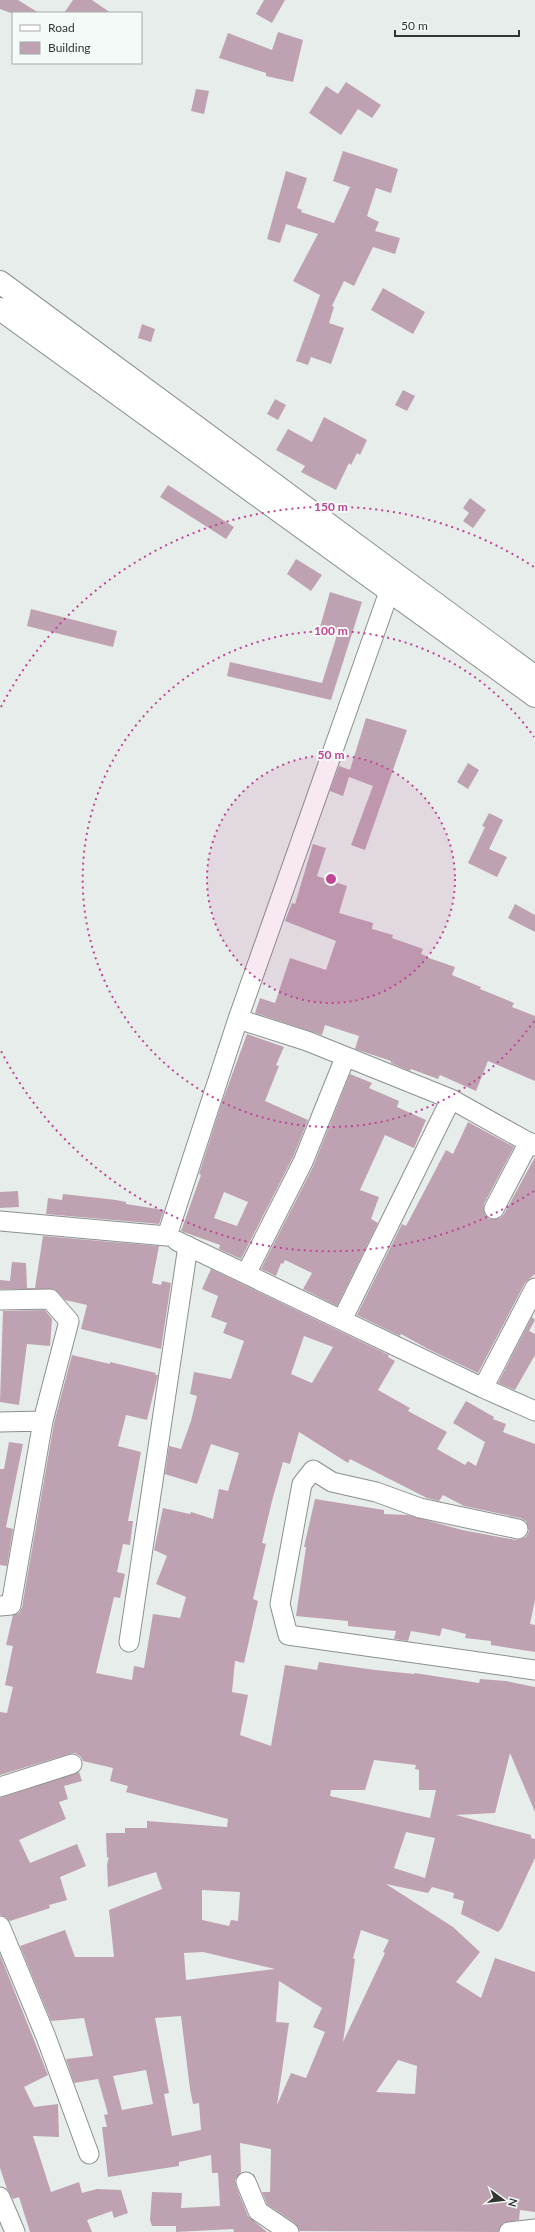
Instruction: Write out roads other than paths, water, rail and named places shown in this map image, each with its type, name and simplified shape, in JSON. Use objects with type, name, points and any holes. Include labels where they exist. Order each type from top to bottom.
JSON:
[{"type":"street","points":[[0,282],[535,677]]},
{"type":"street","points":[[0,309],[389,592],[535,696]]},
{"type":"street","points":[[167,1236],[238,1019],[389,592]]},
{"type":"street","points":[[238,1019],[307,1041],[346,1058],[451,1098],[532,1144],[494,1209]]},
{"type":"street","points":[[246,1274],[303,1162],[346,1058]]},
{"type":"street","points":[[342,1320],[451,1098]]},
{"type":"street","points":[[0,1221],[167,1236],[483,1388],[535,1411]]},
{"type":"street","points":[[129,1642],[188,1246]]},
{"type":"street","points":[[483,1388],[535,1288]]},
{"type":"street","points":[[0,1300],[50,1299],[69,1321],[43,1421],[11,1605],[0,1606]]},
{"type":"street","points":[[0,1422],[43,1421]]},
{"type":"street","points":[[518,1529],[420,1508],[376,1492],[332,1482],[313,1470],[302,1484],[280,1604],[288,1635],[535,1670]]},
{"type":"street","points":[[0,1787],[72,1764]]},
{"type":"street","points":[[0,1926],[46,2037],[89,2154]]},
{"type":"street","points":[[246,2182],[258,2211],[289,2232]]},
{"type":"street","points":[[0,2197],[15,2232]]},
{"type":"street","points":[[509,2232],[535,2230]]}]
